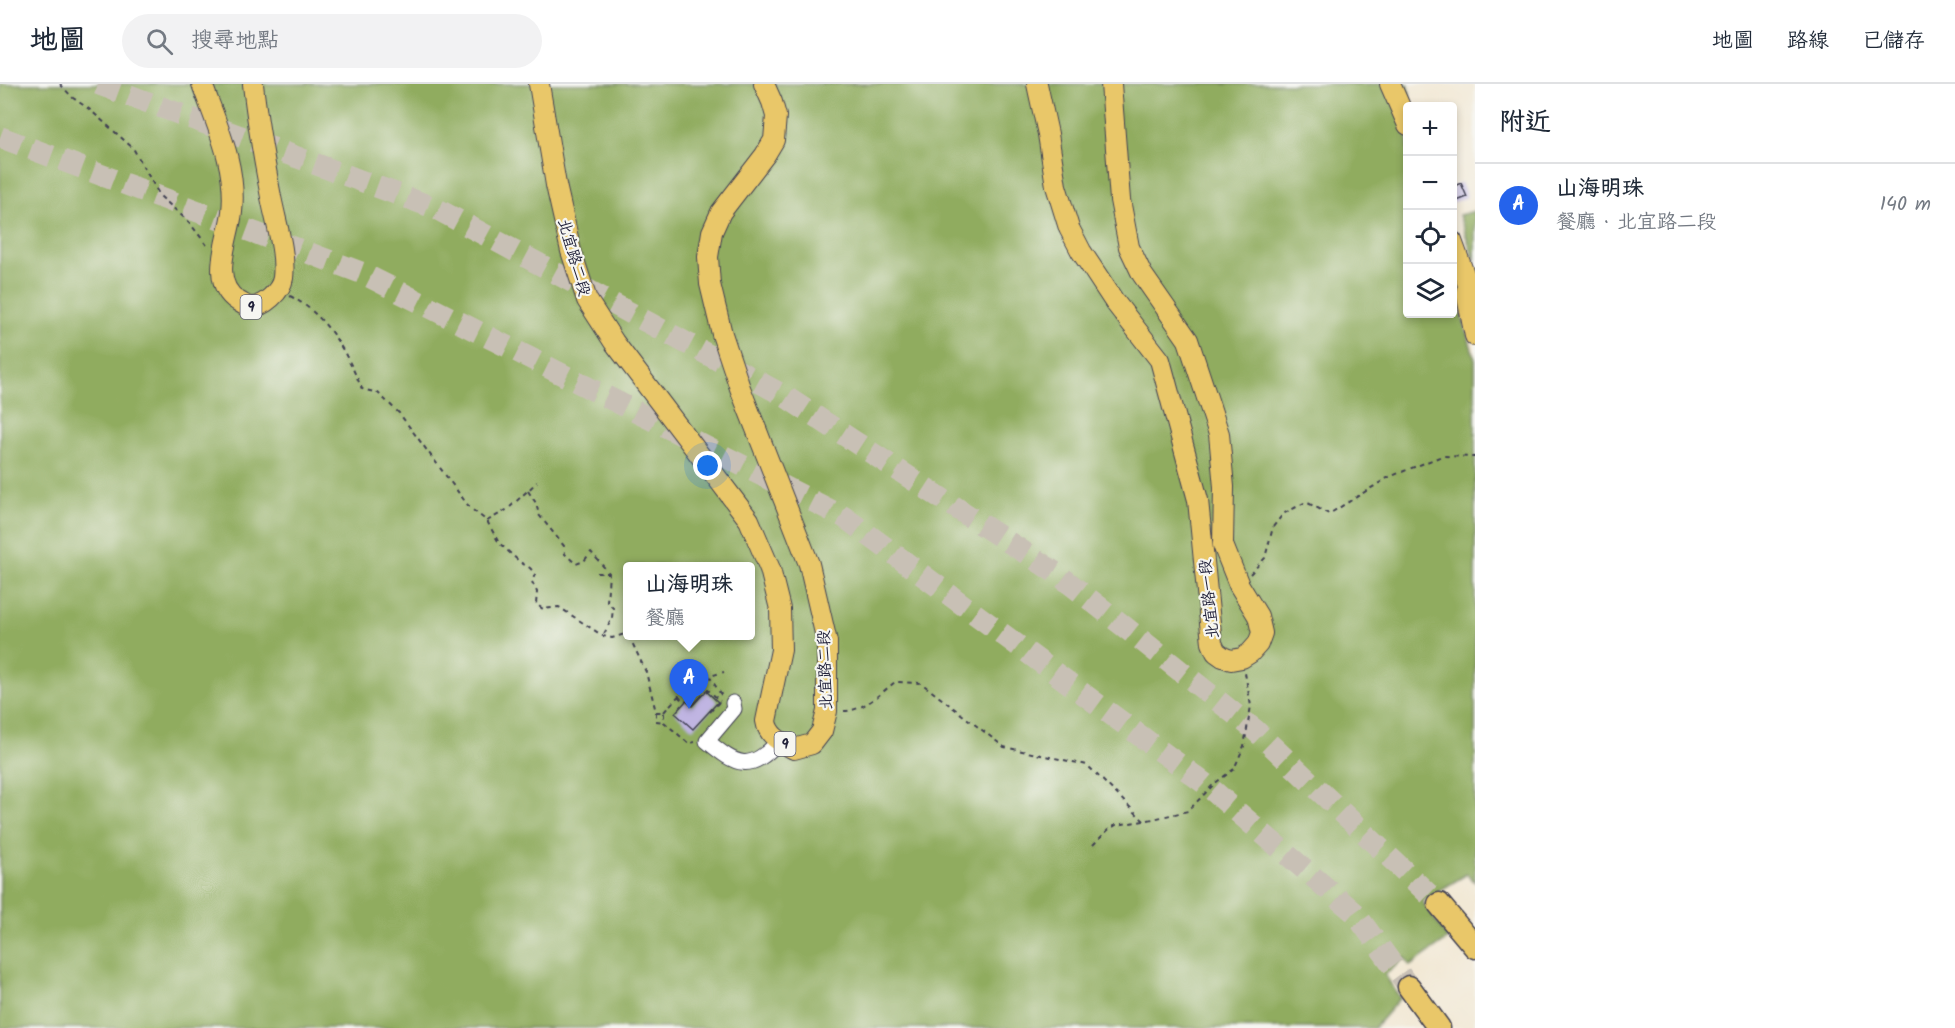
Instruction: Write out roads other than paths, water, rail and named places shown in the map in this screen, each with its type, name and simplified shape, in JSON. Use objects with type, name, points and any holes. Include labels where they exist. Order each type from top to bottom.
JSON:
[{"type":"highway","points":[[1439,904],[1475,947]]},
{"type":"highway","points":[[1409,987],[1439,1028]]},
{"type":"main road","name":"9","points":[[202,84],[231,166],[232,212],[222,265],[223,281],[237,301],[250,307],[261,304],[275,295],[283,280],[282,252],[253,84]]},
{"type":"main road","name":"北宜路二段","points":[[538,84],[556,185],[571,252],[587,300],[614,342],[749,520],[770,569],[780,609],[781,650],[766,721],[767,729],[779,741],[794,749],[812,744],[822,731],[827,711],[827,642],[810,564],[740,388],[722,334],[710,284],[708,257],[712,232],[721,212],[774,140],[776,116],[764,84]]},
{"type":"main road","name":"北宜路一段","points":[[1037,84],[1056,186],[1069,228],[1081,251],[1114,301],[1160,360],[1198,500],[1212,643],[1216,652],[1223,657],[1231,660],[1242,658],[1258,644],[1262,633],[1258,616],[1239,585],[1223,545],[1223,477],[1219,434],[1188,340],[1142,274],[1129,247],[1120,200],[1111,84]]},
{"type":"main road","points":[[1390,84],[1403,115]]},
{"type":"main road","points":[[1457,254],[1475,304]]},
{"type":"main road","points":[[1465,275],[1467,302],[1475,336]]},
{"type":"lane","points":[[725,700],[734,709],[707,741],[732,761],[747,762],[764,758],[779,741]]},
{"type":"tunnel","points":[[98,84],[435,208],[783,395],[1059,575],[1255,730],[1439,904]]},
{"type":"tunnel","points":[[0,137],[362,273],[844,517],[1204,783],[1354,912],[1409,987]]},
{"type":"place","name":"山海明珠","points":[[689,709]]}]
